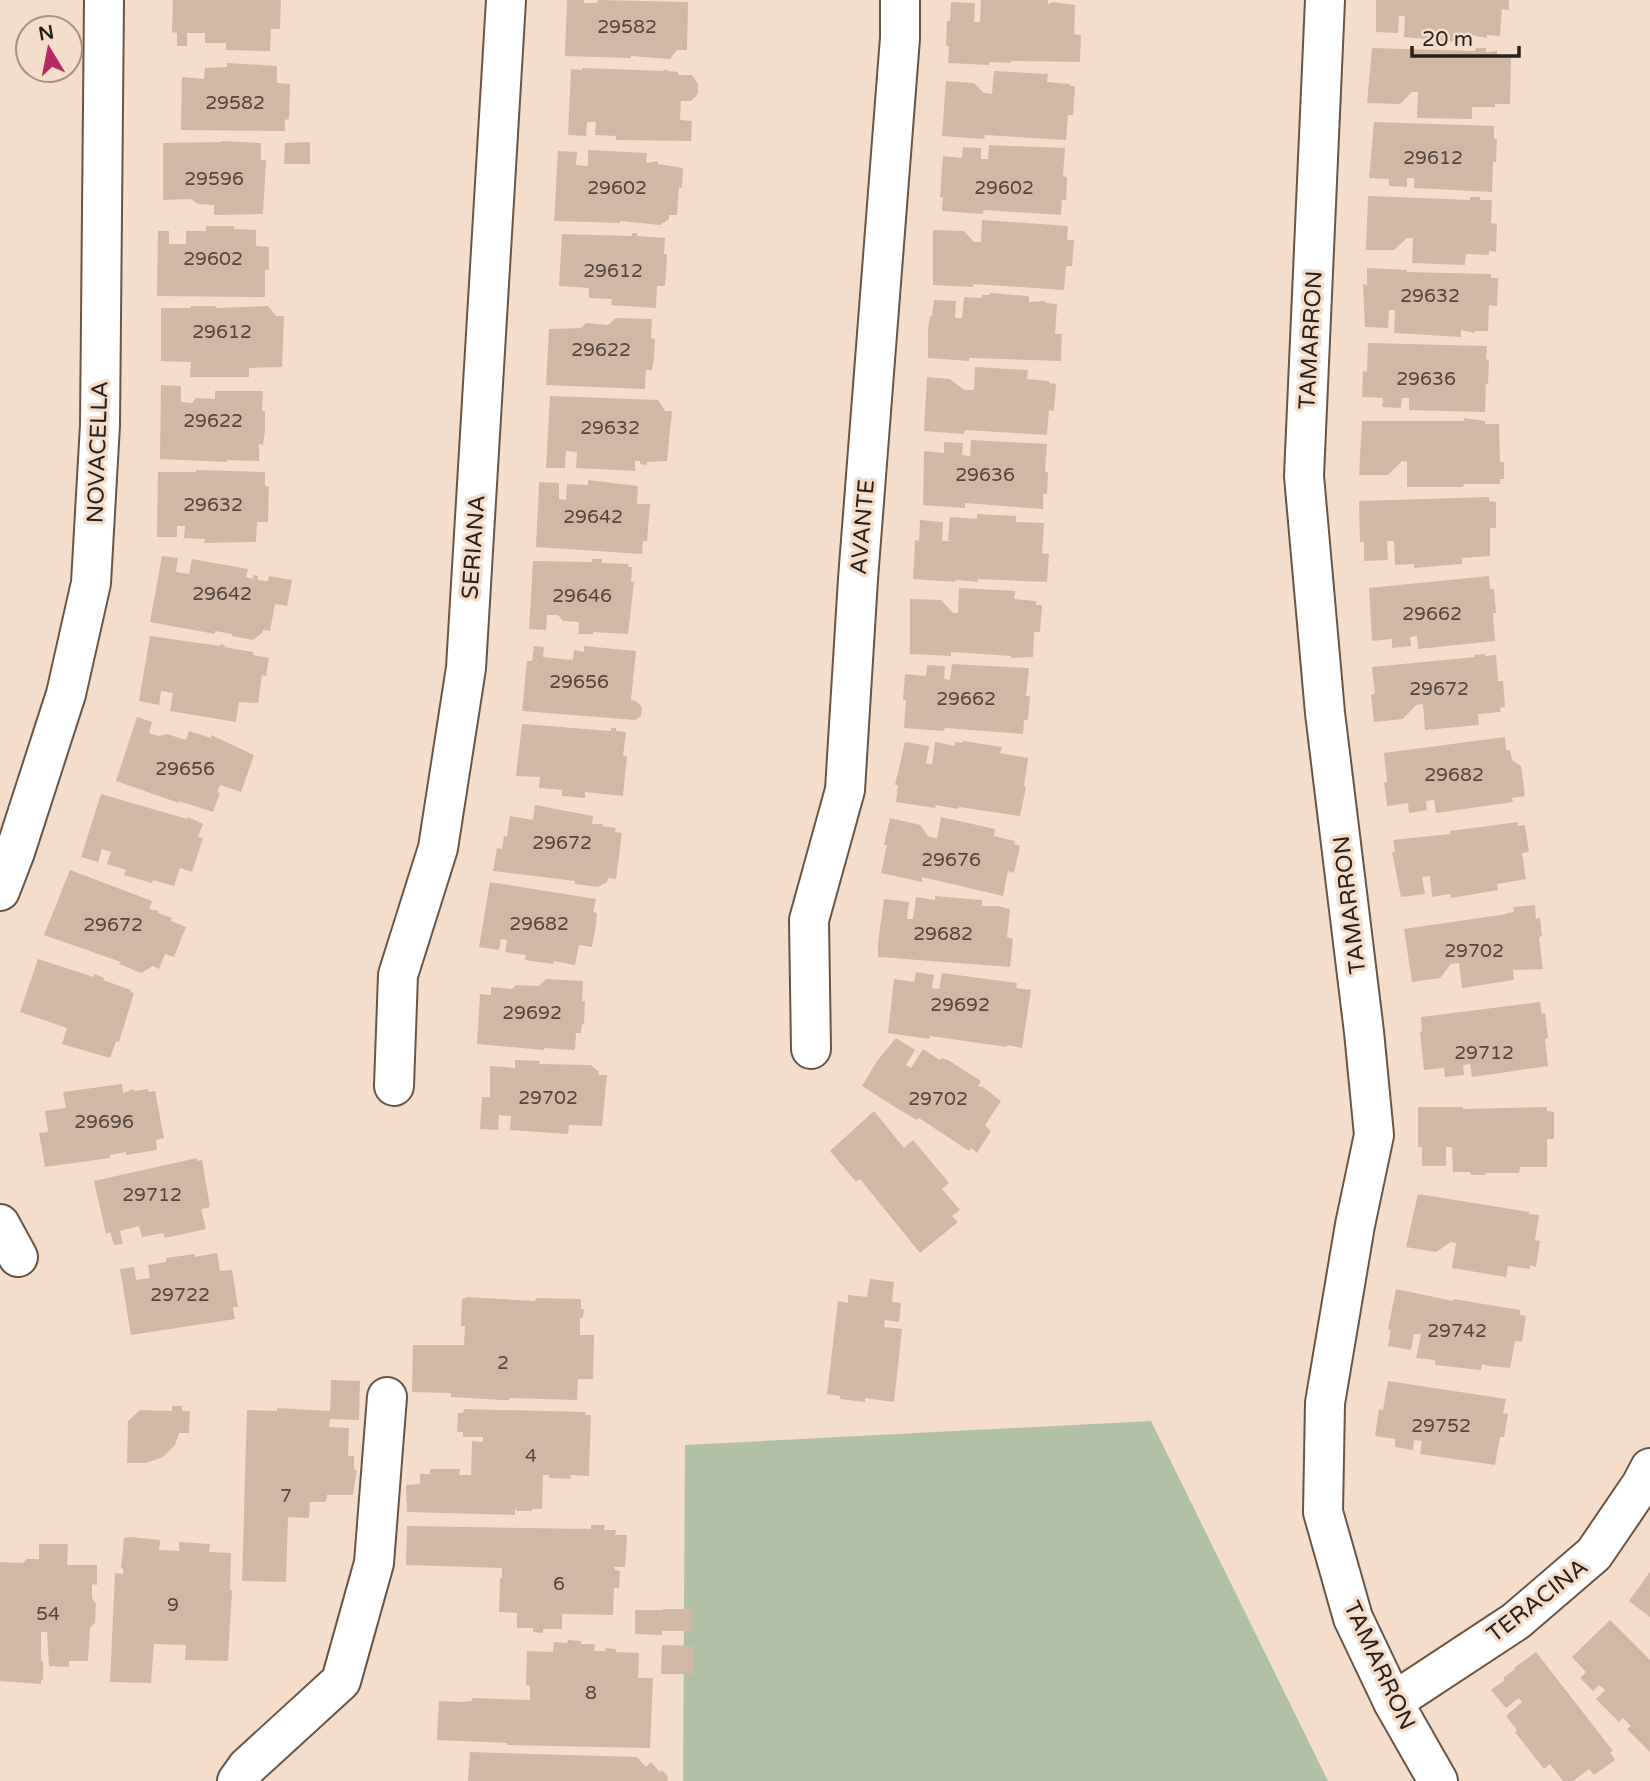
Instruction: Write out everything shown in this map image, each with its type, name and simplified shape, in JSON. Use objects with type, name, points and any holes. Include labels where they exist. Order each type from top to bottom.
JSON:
[{"type":"street","name":"NOVACELLA","points":[[0,891],[66,694],[91,583],[100,425],[104,0]]},
{"type":"street","name":"SERIANA","points":[[394,1086],[398,975],[438,848],[466,668],[506,0]]},
{"type":"street","name":"AVANTE","points":[[811,1049],[809,920],[845,790],[858,579],[900,38],[900,0]]},
{"type":"street","name":"TAMARRON","points":[[1325,0],[1304,476],[1325,713],[1374,1135],[1354,1225],[1325,1403],[1323,1512],[1353,1618],[1393,1702],[1438,1781]]},
{"type":"street","points":[[0,1224],[18,1257]]},
{"type":"street","points":[[237,1781],[247,1767],[341,1681],[374,1563],[387,1397]]},
{"type":"street","name":"TERACINA","points":[[1393,1702],[1516,1620],[1594,1554],[1650,1468]]},
{"type":"green space","points":[[1151,1421],[1328,1781],[683,1781],[685,1445]]},
{"type":"building","points":[[173,0],[281,0],[280,29],[271,29],[270,51],[226,50],[226,43],[205,43],[205,33],[187,33],[187,46],[177,46],[177,33],[172,32]]},
{"type":"building","points":[[567,0],[584,0],[584,3],[597,3],[598,0],[688,2],[687,50],[677,50],[670,59],[565,56]]},
{"type":"building","points":[[981,0],[1048,0],[1048,4],[1053,2],[1075,5],[1074,34],[1081,35],[1080,62],[1011,61],[989,62],[989,65],[948,63],[947,21],[950,21],[951,2],[975,3],[974,22],[980,22]]},
{"type":"building","points":[[1376,0],[1509,0],[1509,10],[1502,9],[1500,36],[1487,35],[1487,38],[1471,35],[1470,43],[1404,37],[1405,16],[1399,16],[1398,33],[1376,32]]},
{"type":"building","points":[[1372,48],[1475,51],[1476,48],[1486,48],[1486,52],[1497,51],[1497,56],[1511,57],[1510,104],[1472,107],[1472,119],[1417,118],[1418,92],[1412,92],[1400,104],[1367,103]]},
{"type":"building","points":[[227,63],[277,66],[277,83],[290,84],[289,119],[285,120],[285,131],[181,130],[182,77],[204,79],[205,68],[227,67]]},
{"type":"building","points":[[571,69],[667,69],[678,72],[678,75],[692,75],[698,84],[698,94],[691,101],[681,101],[680,120],[692,121],[691,141],[616,140],[616,136],[595,135],[596,122],[587,122],[586,136],[568,135]]},
{"type":"building","points":[[994,71],[1048,74],[1047,82],[1075,86],[1073,115],[1068,115],[1066,140],[985,135],[984,139],[942,136],[946,81],[974,83],[984,93],[992,94]]},
{"type":"building","points":[[1374,122],[1494,126],[1494,139],[1497,139],[1492,192],[1414,188],[1414,178],[1407,178],[1407,187],[1389,186],[1389,179],[1369,178]]},
{"type":"building","points":[[310,142],[310,164],[284,164],[285,143]]},
{"type":"building","points":[[163,143],[261,143],[261,160],[266,160],[263,214],[214,215],[214,205],[198,204],[191,199],[163,200]]},
{"type":"building","points":[[989,145],[1065,148],[1063,176],[1067,177],[1066,200],[1062,200],[1061,215],[984,210],[983,214],[942,211],[943,197],[940,197],[943,156],[962,158],[963,147],[981,148],[981,159],[988,159]]},
{"type":"building","points":[[588,150],[647,153],[646,163],[658,161],[658,164],[683,168],[677,215],[669,215],[669,219],[660,225],[620,221],[554,221],[558,151],[577,152],[576,165],[588,166]]},
{"type":"building","points":[[1368,196],[1470,200],[1470,197],[1480,197],[1480,200],[1492,200],[1491,223],[1497,224],[1496,252],[1489,251],[1489,255],[1466,254],[1465,265],[1412,263],[1413,238],[1407,238],[1394,250],[1366,250]]},
{"type":"building","points":[[982,220],[1068,226],[1067,240],[1074,240],[1072,266],[1066,266],[1064,290],[973,284],[973,287],[933,285],[933,230],[964,231],[974,242],[981,242]]},
{"type":"building","points":[[206,226],[234,226],[234,229],[256,230],[256,246],[269,247],[269,270],[265,270],[265,297],[157,296],[158,231],[169,231],[169,244],[186,244],[186,231],[206,231]]},
{"type":"building","points":[[632,233],[637,233],[637,236],[665,238],[665,286],[657,286],[656,308],[611,305],[612,299],[589,298],[589,288],[559,286],[562,234],[632,236]]},
{"type":"building","points":[[1367,268],[1491,274],[1491,278],[1498,278],[1497,306],[1489,305],[1488,331],[1475,333],[1461,330],[1461,337],[1394,333],[1395,310],[1389,310],[1388,328],[1365,327],[1363,284],[1367,285]]},
{"type":"building","points":[[990,293],[1029,296],[1029,302],[1045,301],[1057,304],[1055,334],[1062,334],[1061,361],[928,358],[928,329],[934,300],[956,301],[955,318],[962,318],[964,297],[982,298],[982,295]]},
{"type":"building","points":[[268,306],[276,316],[284,316],[282,367],[249,368],[249,377],[190,377],[191,362],[161,361],[161,308]]},
{"type":"building","points":[[616,318],[652,319],[654,359],[652,370],[646,370],[645,389],[546,385],[549,329],[581,328],[586,323],[608,325]]},
{"type":"building","points":[[1368,343],[1487,346],[1486,359],[1489,360],[1485,412],[1409,410],[1409,398],[1402,398],[1401,408],[1382,407],[1383,398],[1362,397],[1363,371],[1367,372]]},
{"type":"building","points":[[975,367],[1028,370],[1027,379],[1056,384],[1054,411],[1049,410],[1047,435],[965,430],[964,434],[924,431],[927,377],[950,379],[964,390],[974,390]]},
{"type":"building","points":[[161,385],[181,386],[181,402],[192,403],[196,398],[215,399],[215,391],[263,391],[265,430],[263,445],[259,444],[259,461],[160,459]]},
{"type":"building","points":[[550,396],[658,400],[665,411],[672,411],[667,461],[647,462],[647,465],[635,461],[635,471],[576,468],[577,452],[566,451],[565,468],[546,468]]},
{"type":"building","points":[[1464,418],[1485,421],[1485,424],[1499,424],[1500,462],[1504,462],[1504,479],[1500,479],[1500,484],[1407,487],[1407,462],[1402,461],[1388,475],[1359,475],[1362,421],[1464,421]]},
{"type":"building","points":[[971,440],[1047,444],[1047,494],[1043,494],[1043,509],[965,503],[965,508],[923,505],[924,451],[944,453],[944,442],[963,443],[962,455],[970,456]]},
{"type":"building","points":[[158,472],[265,472],[265,486],[269,487],[268,522],[257,522],[256,542],[204,543],[205,539],[184,538],[185,526],[177,526],[177,537],[157,537]]},
{"type":"building","points":[[588,480],[638,486],[637,504],[650,504],[647,541],[643,541],[642,554],[536,547],[539,482],[559,483],[559,499],[566,500],[567,484],[588,485]]},
{"type":"building","points":[[1489,497],[1489,501],[1496,502],[1496,528],[1490,528],[1490,556],[1462,558],[1462,564],[1414,568],[1414,564],[1395,565],[1394,541],[1387,541],[1388,560],[1364,561],[1364,542],[1360,542],[1359,501]]},
{"type":"building","points":[[977,514],[1016,516],[1016,522],[1044,523],[1042,553],[1049,554],[1047,582],[913,579],[915,540],[919,541],[920,520],[943,522],[942,541],[952,541],[948,540],[950,517],[977,519]]},
{"type":"building","points":[[162,556],[178,558],[176,572],[189,574],[192,559],[248,569],[246,577],[253,579],[253,575],[258,576],[258,580],[268,581],[269,576],[292,580],[287,606],[275,604],[270,631],[263,630],[253,640],[215,631],[215,634],[150,622]]},
{"type":"building","points":[[592,559],[602,559],[602,563],[629,564],[628,567],[632,567],[631,582],[634,582],[628,634],[578,634],[579,622],[563,621],[558,615],[547,615],[546,630],[529,629],[533,561],[592,562]]},
{"type":"building","points":[[1489,576],[1490,589],[1494,589],[1495,641],[1418,649],[1417,636],[1410,637],[1411,646],[1392,648],[1392,639],[1372,641],[1369,588]]},
{"type":"building","points":[[959,588],[1015,591],[1014,599],[1036,601],[1036,605],[1042,605],[1040,632],[1034,632],[1033,657],[1011,658],[951,652],[951,656],[910,654],[910,599],[941,600],[953,613],[958,613]]},
{"type":"building","points":[[150,636],[220,644],[269,658],[266,676],[262,675],[258,703],[239,702],[236,722],[170,711],[173,693],[161,691],[159,705],[139,701]]},
{"type":"building","points":[[534,646],[544,647],[543,657],[573,660],[574,650],[584,652],[584,646],[636,651],[631,700],[642,707],[641,716],[635,720],[522,711],[527,661],[532,661]]},
{"type":"building","points":[[1496,655],[1498,681],[1503,681],[1505,707],[1500,708],[1501,712],[1478,714],[1479,725],[1425,730],[1423,704],[1416,705],[1403,719],[1374,722],[1372,667]]},
{"type":"building","points":[[952,664],[1029,668],[1026,696],[1030,696],[1028,720],[1024,720],[1023,734],[904,728],[905,674],[926,676],[927,665],[945,666],[944,679],[950,680]]},
{"type":"building","points":[[137,717],[152,722],[149,733],[159,736],[167,734],[186,740],[189,731],[211,738],[211,735],[254,755],[241,792],[220,785],[213,812],[116,781]]},
{"type":"building","points":[[522,724],[611,731],[611,728],[616,728],[616,731],[626,732],[623,756],[627,756],[623,796],[585,792],[585,798],[562,796],[562,790],[539,788],[540,777],[516,776]]},
{"type":"building","points":[[1505,737],[1506,750],[1510,750],[1512,760],[1521,766],[1525,796],[1512,798],[1513,802],[1436,813],[1434,800],[1426,801],[1427,810],[1409,813],[1408,803],[1387,806],[1384,753]]},
{"type":"building","points":[[905,742],[929,746],[926,763],[932,765],[935,742],[955,746],[955,742],[1002,747],[1000,753],[1028,758],[1020,816],[896,802],[898,785],[895,785]]},
{"type":"building","points":[[101,794],[187,819],[188,817],[203,824],[198,837],[203,838],[192,872],[180,868],[174,886],[124,875],[126,870],[107,864],[111,852],[102,849],[98,862],[81,857]]},
{"type":"building","points":[[535,805],[593,816],[592,824],[603,824],[602,826],[616,828],[615,832],[622,833],[616,879],[608,878],[607,882],[598,887],[575,884],[575,881],[493,871],[497,848],[502,849],[504,836],[507,837],[510,816],[533,820]]},
{"type":"building","points":[[941,817],[995,829],[994,836],[1015,841],[1014,844],[1020,846],[1014,873],[1008,871],[1003,896],[922,877],[922,882],[881,873],[890,818],[920,825],[928,836],[937,839]]},
{"type":"building","points":[[1518,822],[1518,826],[1525,825],[1529,852],[1522,853],[1526,879],[1497,884],[1498,890],[1451,898],[1450,894],[1432,897],[1430,876],[1422,877],[1425,894],[1401,897],[1392,852],[1395,852],[1393,840],[1450,834],[1450,831]]},
{"type":"building","points":[[70,870],[152,901],[149,909],[159,911],[158,913],[172,918],[171,921],[186,927],[174,957],[165,954],[159,969],[153,966],[141,973],[119,964],[121,962],[44,935]]},
{"type":"building","points":[[490,882],[596,899],[593,912],[597,913],[592,947],[579,945],[575,965],[525,960],[526,955],[505,952],[507,940],[501,939],[499,950],[479,947]]},
{"type":"building","points":[[935,896],[982,900],[982,906],[1010,909],[1007,937],[1013,939],[1010,967],[878,957],[884,899],[909,902],[907,919],[913,919],[916,897],[935,900]]},
{"type":"building","points":[[1535,905],[1536,919],[1540,918],[1542,936],[1539,937],[1543,969],[1513,970],[1514,980],[1462,988],[1459,963],[1451,964],[1440,978],[1412,982],[1404,929],[1507,914],[1514,912],[1513,907]]},
{"type":"building","points":[[38,959],[94,977],[94,974],[134,993],[119,1042],[116,1041],[110,1058],[62,1044],[67,1028],[20,1012]]},
{"type":"building","points":[[916,972],[934,975],[932,988],[939,989],[942,973],[1017,983],[1016,988],[1031,990],[1022,1048],[888,1033],[894,979],[914,982]]},
{"type":"building","points":[[546,979],[583,981],[584,1024],[581,1033],[576,1033],[575,1050],[477,1044],[480,994],[491,995],[491,987],[512,989],[516,985],[539,986]]},
{"type":"building","points":[[1540,1002],[1542,1014],[1545,1013],[1548,1066],[1472,1077],[1470,1064],[1463,1065],[1464,1075],[1445,1077],[1444,1068],[1424,1070],[1421,1017]]},
{"type":"building","points":[[896,1038],[915,1050],[906,1065],[911,1068],[923,1049],[940,1060],[948,1060],[981,1081],[978,1086],[1001,1101],[985,1125],[991,1131],[977,1153],[971,1148],[969,1151],[919,1118],[917,1120],[862,1086],[877,1061]]},
{"type":"building","points":[[515,1060],[540,1061],[539,1064],[591,1065],[599,1072],[598,1075],[607,1075],[602,1126],[569,1125],[568,1134],[510,1130],[511,1116],[499,1115],[498,1130],[480,1129],[482,1097],[490,1097],[490,1066],[515,1068]]},
{"type":"building","points":[[122,1084],[123,1093],[134,1089],[155,1091],[164,1138],[156,1140],[157,1150],[126,1155],[126,1152],[110,1155],[110,1158],[45,1167],[39,1133],[48,1132],[45,1111],[66,1108],[63,1092]]},
{"type":"building","points":[[1418,1107],[1547,1107],[1547,1111],[1554,1112],[1554,1139],[1547,1139],[1547,1167],[1520,1167],[1519,1173],[1485,1173],[1486,1175],[1453,1172],[1452,1147],[1446,1147],[1446,1166],[1422,1166],[1422,1147],[1418,1147]]},
{"type":"building","points":[[874,1111],[904,1148],[913,1140],[949,1183],[942,1189],[960,1210],[952,1216],[958,1222],[920,1253],[860,1179],[856,1182],[830,1151]]},
{"type":"building","points":[[197,1158],[197,1161],[202,1160],[210,1207],[201,1209],[206,1229],[165,1238],[163,1233],[142,1237],[139,1226],[120,1231],[123,1244],[114,1245],[110,1232],[106,1234],[94,1181]]},
{"type":"building","points":[[1418,1194],[1539,1215],[1535,1240],[1540,1241],[1536,1267],[1530,1265],[1530,1269],[1508,1266],[1506,1277],[1452,1268],[1456,1243],[1451,1242],[1436,1252],[1406,1247]]},
{"type":"building","points":[[217,1253],[220,1271],[232,1270],[238,1307],[233,1307],[235,1319],[131,1335],[120,1269],[134,1267],[136,1280],[150,1278],[148,1265],[166,1262],[166,1258]]},
{"type":"building","points":[[870,1279],[894,1282],[892,1302],[901,1303],[899,1322],[885,1320],[884,1327],[902,1329],[894,1402],[865,1398],[865,1402],[840,1399],[840,1396],[827,1394],[838,1301],[848,1303],[848,1295],[867,1297]]},
{"type":"building","points":[[1396,1289],[1453,1301],[1520,1310],[1520,1315],[1526,1316],[1522,1342],[1515,1341],[1510,1368],[1482,1364],[1481,1370],[1435,1365],[1435,1360],[1416,1358],[1421,1334],[1414,1334],[1411,1350],[1388,1346],[1391,1330],[1388,1329]]},
{"type":"building","points":[[468,1297],[535,1301],[536,1298],[581,1299],[581,1309],[584,1309],[583,1318],[580,1318],[580,1335],[594,1335],[593,1379],[578,1379],[577,1400],[501,1400],[451,1397],[451,1393],[412,1392],[413,1345],[464,1345],[465,1326],[461,1326],[462,1299]]},
{"type":"building","points":[[331,1380],[360,1381],[359,1420],[330,1419],[329,1427],[349,1428],[348,1456],[354,1456],[354,1470],[357,1470],[353,1495],[327,1495],[326,1502],[310,1502],[309,1518],[288,1517],[286,1582],[242,1581],[247,1410],[277,1411],[277,1408],[330,1411]]},
{"type":"building","points":[[1388,1381],[1506,1399],[1503,1413],[1508,1414],[1495,1465],[1420,1454],[1422,1441],[1414,1440],[1413,1450],[1395,1447],[1395,1439],[1375,1436],[1379,1409],[1383,1410]]},
{"type":"building","points":[[172,1406],[182,1406],[182,1411],[190,1411],[189,1433],[179,1433],[175,1445],[163,1457],[146,1463],[127,1463],[128,1421],[140,1410],[172,1411]]},
{"type":"building","points":[[464,1409],[586,1412],[585,1415],[591,1415],[589,1476],[570,1475],[571,1479],[549,1478],[549,1475],[543,1475],[542,1509],[517,1511],[515,1508],[515,1515],[407,1512],[406,1485],[420,1484],[420,1474],[430,1474],[430,1469],[460,1469],[459,1475],[471,1475],[472,1441],[483,1442],[483,1437],[463,1437],[463,1432],[457,1432],[458,1413],[463,1413]]},
{"type":"building","points":[[591,1525],[605,1525],[604,1530],[616,1530],[615,1535],[627,1535],[625,1567],[614,1567],[620,1571],[619,1588],[614,1588],[613,1615],[562,1614],[562,1629],[543,1629],[543,1633],[533,1632],[533,1628],[517,1628],[517,1613],[499,1612],[502,1568],[406,1565],[407,1526],[591,1529]]},
{"type":"building","points":[[124,1538],[160,1540],[159,1550],[179,1551],[179,1542],[210,1544],[209,1552],[231,1553],[228,1661],[185,1660],[186,1645],[154,1644],[151,1683],[110,1682],[115,1573],[123,1574],[121,1568]]},
{"type":"building","points":[[39,1544],[68,1544],[67,1565],[97,1565],[97,1585],[92,1584],[92,1598],[96,1604],[95,1623],[90,1628],[88,1661],[69,1661],[69,1667],[49,1666],[47,1632],[41,1632],[41,1684],[0,1681],[0,1562],[23,1563],[27,1559],[39,1559]]},
{"type":"building","points":[[1650,1572],[1650,1617],[1629,1601]]},
{"type":"building","points":[[692,1609],[692,1631],[662,1631],[662,1635],[635,1634],[635,1610]]},
{"type":"building","points":[[1610,1620],[1650,1660],[1650,1752],[1627,1729],[1631,1726],[1623,1718],[1619,1722],[1596,1699],[1605,1690],[1599,1685],[1593,1691],[1580,1678],[1586,1672],[1572,1657]]},
{"type":"building","points":[[568,1640],[595,1644],[594,1651],[606,1651],[605,1648],[616,1649],[616,1652],[639,1653],[638,1678],[653,1678],[650,1748],[507,1745],[437,1740],[439,1701],[462,1702],[472,1701],[472,1698],[530,1700],[530,1686],[526,1685],[527,1651],[553,1652],[554,1642],[567,1643]]},
{"type":"building","points":[[662,1645],[694,1646],[694,1674],[661,1674]]},
{"type":"building","points":[[1536,1652],[1613,1751],[1610,1752],[1615,1760],[1594,1775],[1589,1769],[1573,1781],[1563,1781],[1550,1764],[1544,1769],[1506,1716],[1522,1702],[1519,1698],[1506,1708],[1491,1690]]},
{"type":"building","points":[[470,1752],[637,1757],[646,1767],[651,1762],[660,1772],[662,1770],[668,1781],[468,1781]]}]
